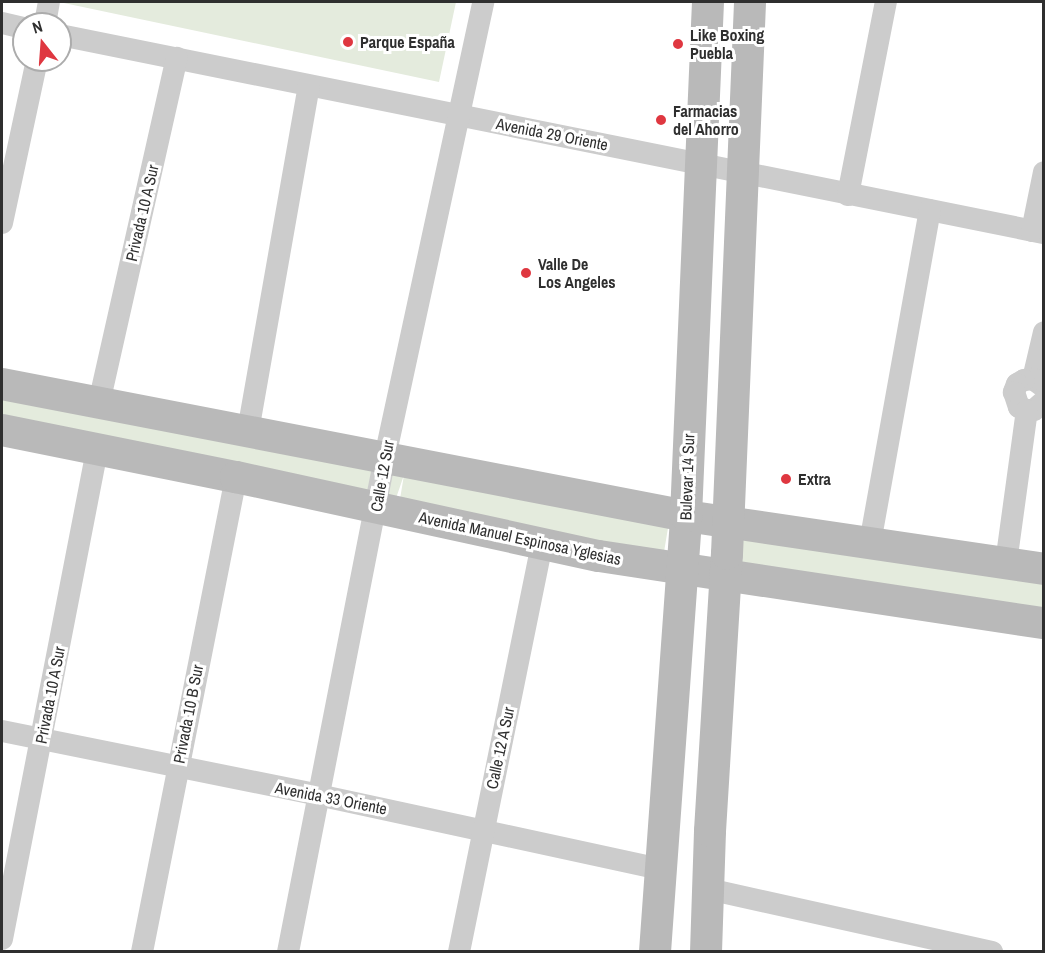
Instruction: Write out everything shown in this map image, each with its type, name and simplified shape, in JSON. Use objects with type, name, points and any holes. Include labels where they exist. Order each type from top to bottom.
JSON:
[{"type":"main road","name":"Bulevar 14 Sur","points":[[655,951],[662,827],[686,516],[708,2]]},
{"type":"main road","points":[[706,951],[710,831],[726,574],[750,2]]},
{"type":"main road","points":[[2,384],[686,516],[1044,569]]},
{"type":"main road","name":"Avenida Manuel Espinosa Yglesias","points":[[2,430],[236,477],[542,544],[683,569],[1044,622]]},
{"type":"main road","points":[[662,827],[710,831]]},
{"type":"street","name":"Calle 12 Sur","points":[[288,951],[385,457],[483,2]]},
{"type":"street","points":[[848,195],[886,2]]},
{"type":"street","name":"Avenida 29 Oriente","points":[[72,37],[457,116],[700,162],[848,195],[1038,232]]},
{"type":"street","name":"Privada 10 A Sur","points":[[99,403],[177,58]]},
{"type":"street","points":[[2,224],[34,72]]},
{"type":"street","points":[[248,431],[309,86]]},
{"type":"street","points":[[1038,232],[1044,172]]},
{"type":"street","points":[[870,543],[930,210]]},
{"type":"street","points":[[1006,564],[1035,406],[1020,407],[1014,392],[1017,384],[1024,380],[1038,383],[1044,332]]},
{"type":"street","name":"Privada 10 A Sur","points":[[2,939],[97,450]]},
{"type":"street","name":"Privada 10 B Sur","points":[[142,951],[236,477]]},
{"type":"street","name":"Calle 12 A Sur","points":[[459,951],[542,544]]},
{"type":"street","name":"Avenida 33 Oriente","points":[[2,731],[318,795],[660,869]]},
{"type":"street","points":[[708,889],[992,951]]},
{"type":"shaded area","name":"Parque España","points":[[59,2],[456,2],[439,82]]},
{"type":"shaded area","points":[[2,390],[669,522],[663,558],[399,505],[404,475],[394,504],[2,422]]},
{"type":"shaded area","points":[[735,532],[1043,572],[1043,621],[732,582]]},
{"type":"place","name":"Parque España","points":[[348,42]]},
{"type":"place","name":"Like Boxing Puebla","points":[[678,44]]},
{"type":"place","name":"Farmacias del Ahorro","points":[[661,120]]},
{"type":"place","name":"Valle De Los Angeles","points":[[526,273]]},
{"type":"place","name":"Extra","points":[[786,479]]}]
